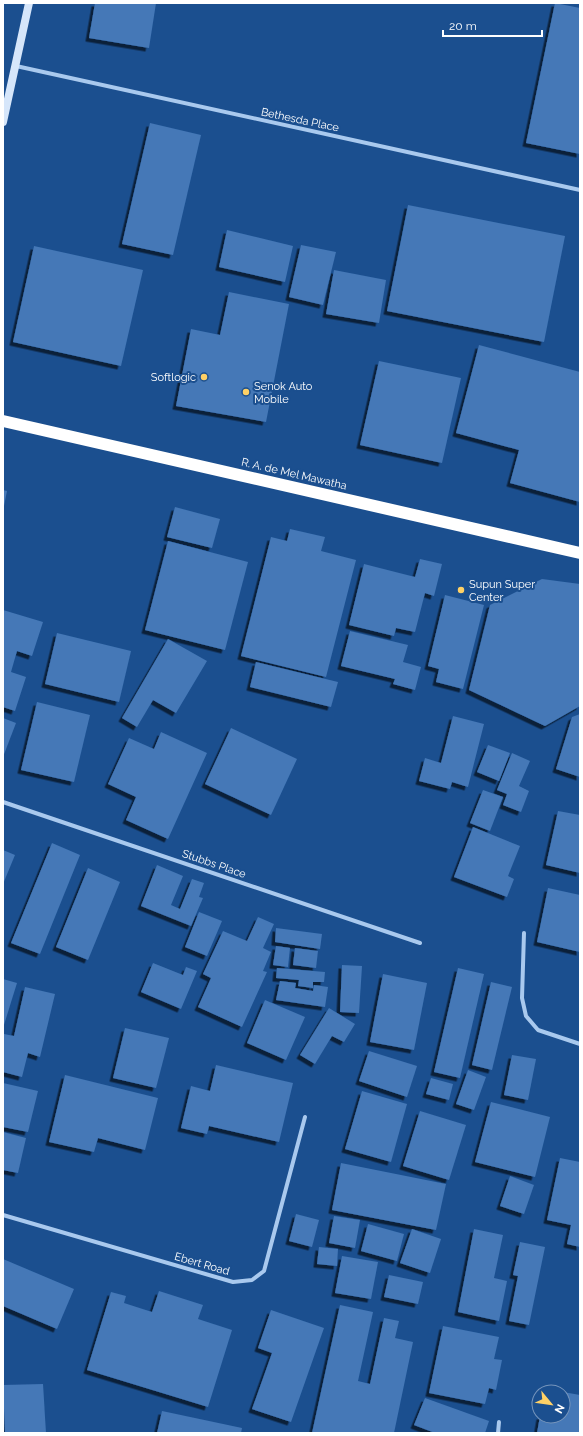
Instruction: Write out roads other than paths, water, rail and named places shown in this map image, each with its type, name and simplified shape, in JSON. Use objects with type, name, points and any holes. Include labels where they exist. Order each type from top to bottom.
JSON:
[{"type":"highway","name":"R. A. de Mel Mawatha","points":[[3,422],[580,553]]},
{"type":"main road","points":[[3,122],[29,3]]},
{"type":"street","name":"Bethesda Place","points":[[16,66],[580,190]]},
{"type":"street","name":"Stubbs Place","points":[[3,802],[420,943]]},
{"type":"street","points":[[524,933],[522,998],[526,1016],[538,1030],[580,1044]]},
{"type":"street","name":"Ebert Road","points":[[3,1215],[233,1282],[252,1280],[264,1271],[305,1117]]},
{"type":"street","points":[[498,1433],[499,1422]]},
{"type":"place","name":"Softlogic","points":[[204,377]]},
{"type":"place","name":"Senok Auto Mobile","points":[[246,392]]},
{"type":"place","name":"Supun Super Center","points":[[461,590]]}]
